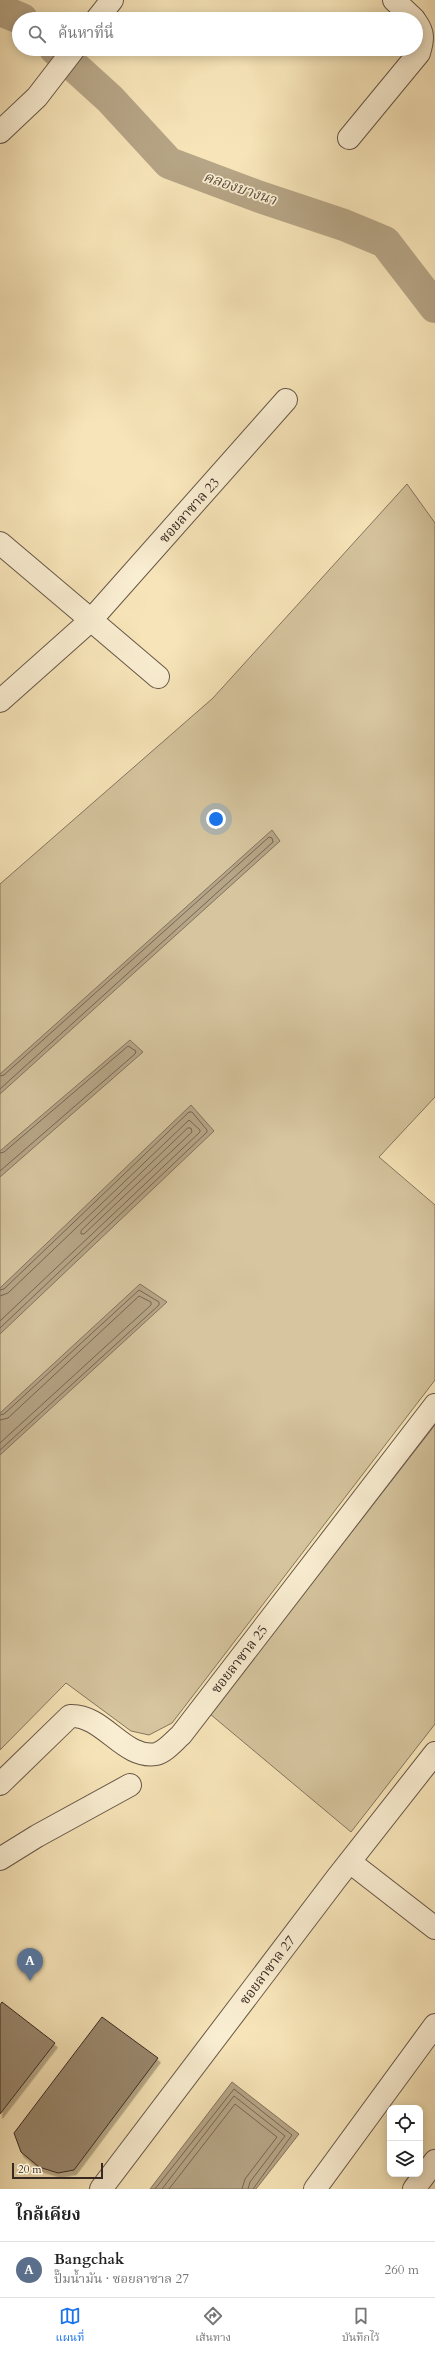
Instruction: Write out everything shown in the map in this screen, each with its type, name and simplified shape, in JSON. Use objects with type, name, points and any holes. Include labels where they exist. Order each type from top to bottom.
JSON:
[{"type":"street","points":[[103,12],[112,0]]},
{"type":"street","points":[[394,0],[407,12]]},
{"type":"street","points":[[0,132],[37,97],[69,56]]},
{"type":"street","points":[[349,138],[417,56]]},
{"type":"street","name":"ซอยลาซาล 23","points":[[0,701],[92,620],[286,400]]},
{"type":"street","points":[[0,543],[92,620],[158,678]]},
{"type":"street","name":"ซอยลาซาล 25","points":[[0,1784],[70,1716],[80,1716],[89,1719],[132,1749],[141,1753],[156,1754],[163,1751],[181,1735],[435,1405]]},
{"type":"street","name":"ซอยลาซาล 27","points":[[101,2189],[435,1753]]},
{"type":"street","points":[[0,1859],[37,1836],[130,1785]]},
{"type":"street","points":[[350,1862],[435,1928]]},
{"type":"street","points":[[315,2189],[435,2025]]},
{"type":"street","points":[[414,2189],[435,2161]]},
{"type":"shaded area","points":[[407,484],[435,523],[435,1097],[379,1157],[435,1205],[435,1380],[172,1723],[149,1735],[131,1731],[66,1683],[0,1750],[0,884],[213,698]]},
{"type":"shaded area","points":[[435,1425],[435,1724],[351,1832],[210,1714]]},
{"type":"water","points":[[272,830],[280,841],[0,1094],[0,1074]]},
{"type":"water","points":[[130,1040],[143,1052],[0,1177],[0,1151]]},
{"type":"water","points":[[191,1105],[214,1131],[0,1334],[0,1288]]},
{"type":"water","points":[[140,1284],[167,1302],[0,1455],[0,1413]]},
{"type":"water","points":[[232,2082],[299,2134],[256,2189],[150,2189]]},
{"type":"building","points":[[2,2002],[55,2043],[0,2114],[0,2005]]},
{"type":"building","points":[[102,2017],[158,2058],[74,2170],[58,2173],[39,2167],[21,2152],[14,2133]]},
{"type":"waterway","name":"คลองบางนา","points":[[0,10],[12,15]]},
{"type":"waterway","name":"คลองบางนา","points":[[63,56],[110,99],[169,163],[260,197],[344,225],[385,242],[435,307]]},
{"type":"place","name":"Bangchak","points":[[30,1981]]}]
